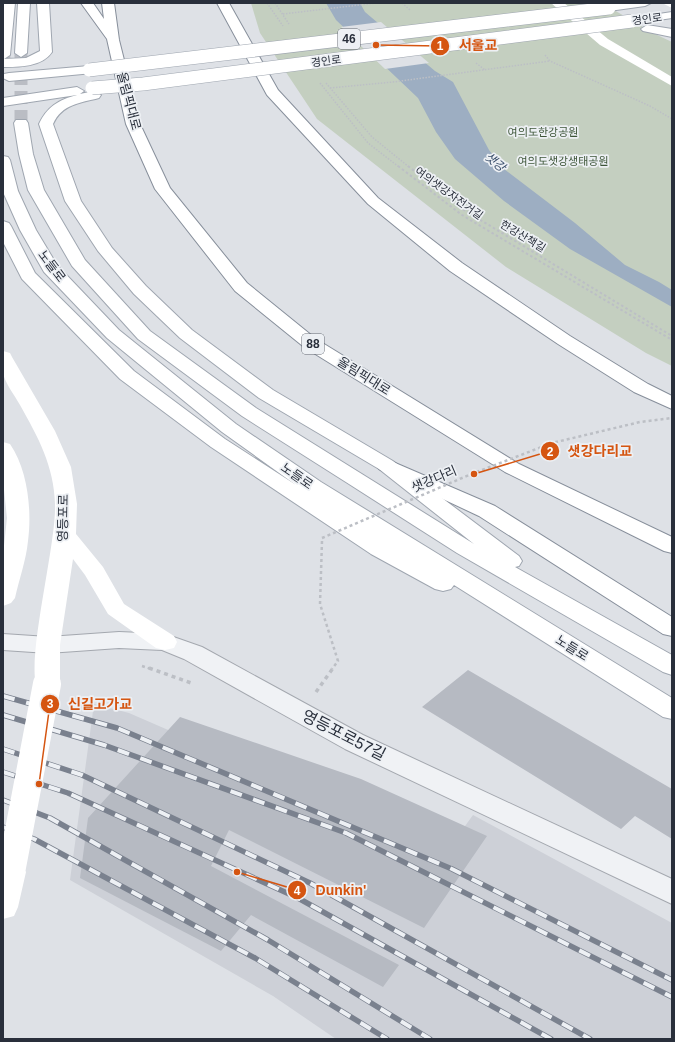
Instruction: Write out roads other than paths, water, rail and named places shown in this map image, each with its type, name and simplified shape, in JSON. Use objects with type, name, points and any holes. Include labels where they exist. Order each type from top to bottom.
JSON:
[{"type":"main road","points":[[10,3],[3,59],[21,62],[37,58],[46,52],[43,3]]},
{"type":"main road","points":[[21,53],[24,3]]},
{"type":"main road","points":[[87,3],[113,40]]},
{"type":"main road","name":"올림픽대로","points":[[108,3],[113,40],[133,124],[164,189],[242,287],[310,343],[512,468],[672,546]]},
{"type":"main road","points":[[223,3],[272,92],[373,201],[456,267],[564,340],[641,388],[672,403]]},
{"type":"main road","points":[[556,3],[604,42],[672,82]]},
{"type":"main road","name":"경인로","points":[[3,78],[89,70],[609,5],[645,3]]},
{"type":"main road","points":[[668,3],[672,5]]},
{"type":"main road","name":"경인로","points":[[93,92],[143,84],[672,16]]},
{"type":"main road","points":[[554,32],[607,28],[647,29],[672,33]]},
{"type":"main road","points":[[45,48],[46,51],[89,70]]},
{"type":"main road","points":[[3,102],[93,92]]},
{"type":"main road","points":[[93,92],[58,106],[50,114],[46,124],[73,201],[106,251],[140,290],[186,334],[266,394],[386,465],[487,511],[672,628]]},
{"type":"main road","name":"노들로","points":[[46,124],[25,120],[14,122],[26,154],[36,190],[78,262],[144,335],[249,412],[465,548],[672,666]]},
{"type":"main road","name":"노들로","points":[[3,160],[10,191],[28,230],[50,268],[113,334],[229,428],[313,487],[672,711]]},
{"type":"main road","points":[[3,226],[28,275],[127,375],[218,443],[379,549],[672,711]]},
{"type":"main road","name":"영등포로","points":[[3,357],[45,431],[61,467],[66,504],[65,535],[48,645]]},
{"type":"main road","points":[[3,387],[29,404]]},
{"type":"main road","points":[[3,448],[18,500],[17,542],[3,598]]},
{"type":"main road","points":[[386,465],[567,605]]},
{"type":"main road","points":[[65,535],[95,572],[106,595],[116,609],[165,642]]},
{"type":"main road","points":[[3,907],[47,684],[48,645]]},
{"type":"street","name":"영등포로57길","points":[[3,642],[48,645],[119,640],[165,642],[193,653],[354,742],[672,892]]},
{"type":"water","name":"샛강","points":[[326,3],[360,3],[365,12],[435,71],[453,82],[489,150],[504,169],[575,223],[625,265],[672,290],[672,307],[570,249],[504,201],[455,159],[436,132],[418,98],[336,20]]},
{"type":"tunnel","points":[[21,53],[21,123]]},
{"type":"tunnel","points":[[3,65],[4,55]]},
{"type":"railway","points":[[3,696],[117,728],[452,869],[672,980]]},
{"type":"railway","points":[[3,715],[104,745],[346,833],[672,997]]},
{"type":"railway","points":[[3,749],[82,775],[310,883],[590,1039]]},
{"type":"railway","points":[[3,772],[68,793],[298,898],[551,1039]]},
{"type":"railway","points":[[3,800],[50,818],[268,940],[430,1039]]},
{"type":"railway","points":[[3,827],[34,839],[255,958],[387,1039]]},
{"type":"place","name":"서울교","points":[[376,45]]},
{"type":"place","name":"샛강다리교","points":[[474,474]]},
{"type":"place","name":"신길고가교","points":[[39,784]]},
{"type":"place","name":"Dunkin'","points":[[237,872]]},
{"type":"park label","name":"여의도한강공원","points":[[543,132]]},
{"type":"park label","name":"여의도샛강생태공원","points":[[563,161]]}]
